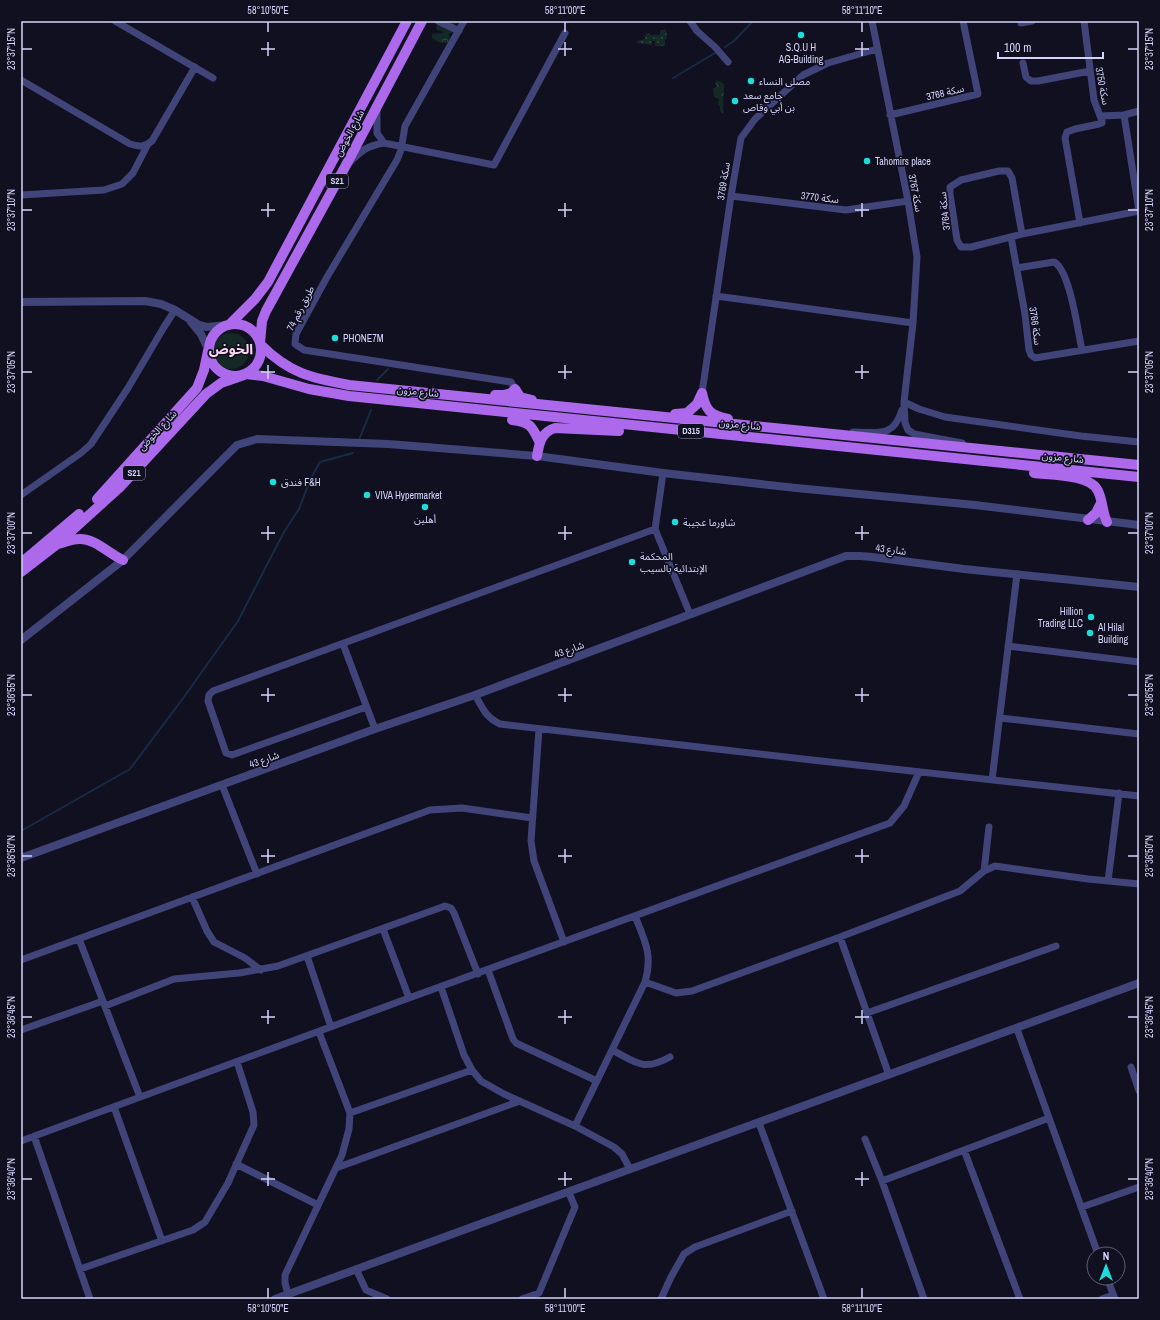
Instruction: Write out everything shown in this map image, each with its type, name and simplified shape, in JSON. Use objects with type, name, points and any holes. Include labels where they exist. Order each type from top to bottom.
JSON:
[{"type":"main road","name":"شارع الخوض","points":[[228,325],[255,299],[268,282],[407,21]]},
{"type":"main road","name":"شارع الخوض","points":[[260,344],[262,321],[266,311],[345,167],[422,21]]},
{"type":"main road","points":[[228,325],[237,324],[245,326],[257,336],[260,344]]},
{"type":"main road","name":"S21","points":[[208,350],[214,334],[218,330],[228,325]]},
{"type":"main road","name":"S21","points":[[245,374],[253,369],[258,362],[261,354],[260,344]]},
{"type":"main road","name":"شارع مزون","points":[[260,344],[273,358],[288,368],[318,380],[348,385],[1139,465]]},
{"type":"main road","name":"شارع الخوض","points":[[21,563],[102,495],[179,409],[197,388],[204,370],[208,350]]},
{"type":"main road","points":[[208,350],[212,363],[220,372],[232,376],[245,374]]},
{"type":"main road","name":"شارع الخوض","points":[[21,572],[56,545],[120,487],[206,394],[221,383],[245,374]]},
{"type":"main road","name":"شارع مزون","points":[[245,374],[263,376],[327,393],[1139,477]]},
{"type":"main road","points":[[462,397],[476,394],[505,396],[515,389],[520,396],[527,399],[577,405],[602,410],[687,413],[697,404],[702,393]]},
{"type":"main road","points":[[702,393],[705,406],[709,412],[718,417],[773,429]]},
{"type":"main road","points":[[434,405],[453,413],[526,422],[532,427],[539,441]]},
{"type":"main road","points":[[537,456],[539,441],[546,432],[555,428],[637,431],[653,427]]},
{"type":"main road","points":[[986,461],[999,468],[1086,480],[1096,487],[1107,522]]},
{"type":"main road","points":[[1088,520],[1096,513],[1101,503]]},
{"type":"main road","points":[[56,545],[79,539],[87,539],[124,560]]},
{"type":"street","points":[[115,21],[213,78]]},
{"type":"street","points":[[438,21],[459,32]]},
{"type":"street","name":"طريق رقم 74","points":[[464,21],[405,126],[402,147],[397,160],[327,277],[296,334],[295,344],[304,350],[511,382],[515,389]]},
{"type":"street","points":[[690,21],[697,32],[715,47],[728,62]]},
{"type":"street","name":"سكة 3767","points":[[872,21],[908,201],[917,257],[913,323],[904,402]]},
{"type":"street","name":"سكة 3768","points":[[890,115],[978,94],[962,21]]},
{"type":"street","points":[[1021,22],[1032,21]]},
{"type":"street","name":"سكة 3750","points":[[1084,21],[1095,106],[1101,116],[1124,115],[1139,111]]},
{"type":"street","points":[[345,167],[366,147],[384,143],[494,165],[565,33]]},
{"type":"street","name":"سكة 3769","points":[[702,393],[741,138],[755,118],[803,75],[828,63],[877,49]]},
{"type":"street","points":[[1023,64],[1026,77],[1031,81],[1090,71]]},
{"type":"street","points":[[21,195],[104,190],[122,184],[133,173],[148,144],[152,140],[195,67]]},
{"type":"street","points":[[21,80],[130,144],[137,146],[148,144]]},
{"type":"street","points":[[377,106],[378,133],[384,143]]},
{"type":"street","points":[[1124,115],[1139,211]]},
{"type":"street","points":[[1080,223],[1065,138],[1067,132],[1102,123],[1101,116]]},
{"type":"street","name":"سكة 3764","points":[[1022,234],[1012,178],[1008,171],[999,171],[961,180],[950,187],[957,240],[960,247],[971,247],[1022,234],[1139,211]]},
{"type":"street","name":"سكة 3770","points":[[731,196],[846,210],[908,201]]},
{"type":"street","name":"سكة 3766","points":[[1011,237],[1025,314],[1028,350],[1030,355],[1035,358],[1139,342]]},
{"type":"street","points":[[1017,268],[1054,262],[1060,267],[1068,286],[1082,350]]},
{"type":"street","points":[[716,296],[913,323]]},
{"type":"street","points":[[21,302],[145,301],[161,304],[176,310],[199,325],[207,327],[228,325]]},
{"type":"street","points":[[21,495],[91,444],[128,388],[176,310]]},
{"type":"street","points":[[187,317],[201,334],[208,350]]},
{"type":"street","points":[[824,434],[843,432],[880,432],[888,430],[898,422],[904,402]]},
{"type":"street","points":[[904,402],[919,409],[945,417],[1081,436],[1139,442]]},
{"type":"street","points":[[904,402],[905,422],[908,430],[914,434],[965,443],[983,449]]},
{"type":"street","points":[[21,640],[124,560],[237,445],[257,439],[388,444],[537,456],[662,473],[804,489],[975,505],[1088,520],[1139,525]]},
{"type":"street","points":[[662,473],[655,530],[690,614]]},
{"type":"street","points":[[366,707],[232,755],[226,753],[208,702],[208,696],[213,691],[655,530]]},
{"type":"street","name":"شارع 43","points":[[21,858],[375,729],[475,695],[846,556],[866,556],[1139,587]]},
{"type":"street","points":[[992,780],[1017,574]]},
{"type":"street","points":[[342,644],[375,729]]},
{"type":"street","points":[[1008,646],[1139,662]]},
{"type":"street","points":[[475,695],[491,720],[500,724],[1139,796]]},
{"type":"street","points":[[1000,718],[1139,734]]},
{"type":"street","points":[[539,729],[531,841],[534,861],[564,942]]},
{"type":"street","points":[[21,1141],[890,823],[904,806],[919,772]]},
{"type":"street","points":[[222,785],[257,874]]},
{"type":"street","points":[[1108,881],[1119,794]]},
{"type":"street","points":[[21,960],[430,810],[462,808],[532,818]]},
{"type":"street","points":[[984,871],[989,827]]},
{"type":"street","points":[[644,982],[676,993],[692,991],[960,891],[984,871],[995,866],[1139,884]]},
{"type":"street","points":[[192,897],[207,931],[214,942],[245,958],[262,970]]},
{"type":"street","points":[[21,1030],[104,1004],[174,979],[262,970],[278,966],[445,906],[451,908],[454,913],[478,974]]},
{"type":"street","points":[[575,1126],[647,973],[648,950],[635,916]]},
{"type":"street","points":[[383,929],[409,998]]},
{"type":"street","points":[[840,937],[889,1075]]},
{"type":"street","points":[[79,939],[140,1097]]},
{"type":"street","points":[[867,1013],[1056,946]]},
{"type":"street","points":[[307,956],[331,1027]]},
{"type":"street","points":[[488,970],[513,1039],[516,1043],[597,1081]]},
{"type":"street","points":[[275,1299],[1139,984]]},
{"type":"street","points":[[440,987],[464,1055],[472,1070],[481,1081],[575,1126],[614,1147],[622,1154],[630,1169]]},
{"type":"street","points":[[1017,1029],[1095,1246]]},
{"type":"street","points":[[288,1294],[285,1283],[285,1275],[342,1155],[349,1129],[350,1113],[319,1032]]},
{"type":"street","points":[[612,1050],[644,1065],[655,1065],[670,1057]]},
{"type":"street","points":[[80,1269],[193,1230],[205,1222],[228,1184],[254,1125],[253,1112],[237,1062]]},
{"type":"street","points":[[1130,1067],[1138,1087]]},
{"type":"street","points":[[350,1113],[472,1070]]},
{"type":"street","points":[[336,1168],[520,1101]]},
{"type":"street","points":[[114,1107],[162,1241]]},
{"type":"street","points":[[882,1181],[1049,1118]]},
{"type":"street","points":[[759,1123],[792,1211],[821,1298]]},
{"type":"street","points":[[34,1136],[90,1299]]},
{"type":"street","points":[[865,1139],[882,1181],[924,1299]]},
{"type":"street","points":[[964,1150],[1020,1299]]},
{"type":"street","points":[[236,1164],[318,1205]]},
{"type":"street","points":[[1082,1207],[1139,1187]]},
{"type":"street","points":[[522,1299],[540,1296],[575,1207],[569,1193]]},
{"type":"street","points":[[661,1299],[684,1254],[694,1247],[792,1211]]},
{"type":"street","points":[[356,1269],[366,1290],[387,1299]]},
{"type":"street","points":[[1102,1299],[1114,1297],[1110,1286]]},
{"type":"green space","points":[[441,21],[458,21],[458,23],[452,26],[454,27],[453,32],[449,34],[450,40],[447,43],[438,42],[432,38],[432,34],[443,33],[442,31],[437,30],[436,27]]},
{"type":"green space","points":[[666,29],[667,39],[665,40],[665,46],[655,46],[655,41],[652,41],[652,45],[637,43],[637,41],[645,39],[645,34],[649,33],[650,35],[660,35],[660,31]]},
{"type":"green space","points":[[717,80],[724,84],[723,113],[720,111],[720,106],[718,104],[719,99],[714,97],[713,89],[717,86],[715,83]]},
{"type":"green space","points":[[231,333],[241,336],[246,341],[249,351],[246,361],[241,366],[231,369],[221,366],[216,361],[213,351],[216,341],[221,336]]},
{"type":"waterway","points":[[725,47],[734,41],[753,21]]},
{"type":"waterway","points":[[673,78],[715,53]]},
{"type":"waterway","points":[[377,380],[388,369]]},
{"type":"waterway","points":[[359,440],[371,410]]},
{"type":"waterway","points":[[21,831],[130,769],[238,621],[284,532],[299,509],[310,480],[320,462],[353,453]]},
{"type":"place","name":"S.Q.U H AG-Building","points":[[801,35]]},
{"type":"place","name":"مصلى النساء","points":[[751,81]]},
{"type":"place","name":"جامع سعد بن أبي وقاص","points":[[735,101]]},
{"type":"place","name":"Tahomirs place","points":[[867,161]]},
{"type":"place","name":"PHONE7M","points":[[335,338]]},
{"type":"place","name":"فندق F&H","points":[[273,482]]},
{"type":"place","name":"VIVA Hypermarket","points":[[367,495]]},
{"type":"place","name":"أهلين","points":[[425,507]]},
{"type":"place","name":"شاورما عجيبة","points":[[675,522]]},
{"type":"place","name":"المحكمة الإبتدائية بالسيب","points":[[632,562]]},
{"type":"place","name":"Hillion Trading LLC","points":[[1091,617]]},
{"type":"place","name":"Al Hilal Building","points":[[1090,633]]},
{"type":"district","name":"الخوض","points":[[231,349]]}]
